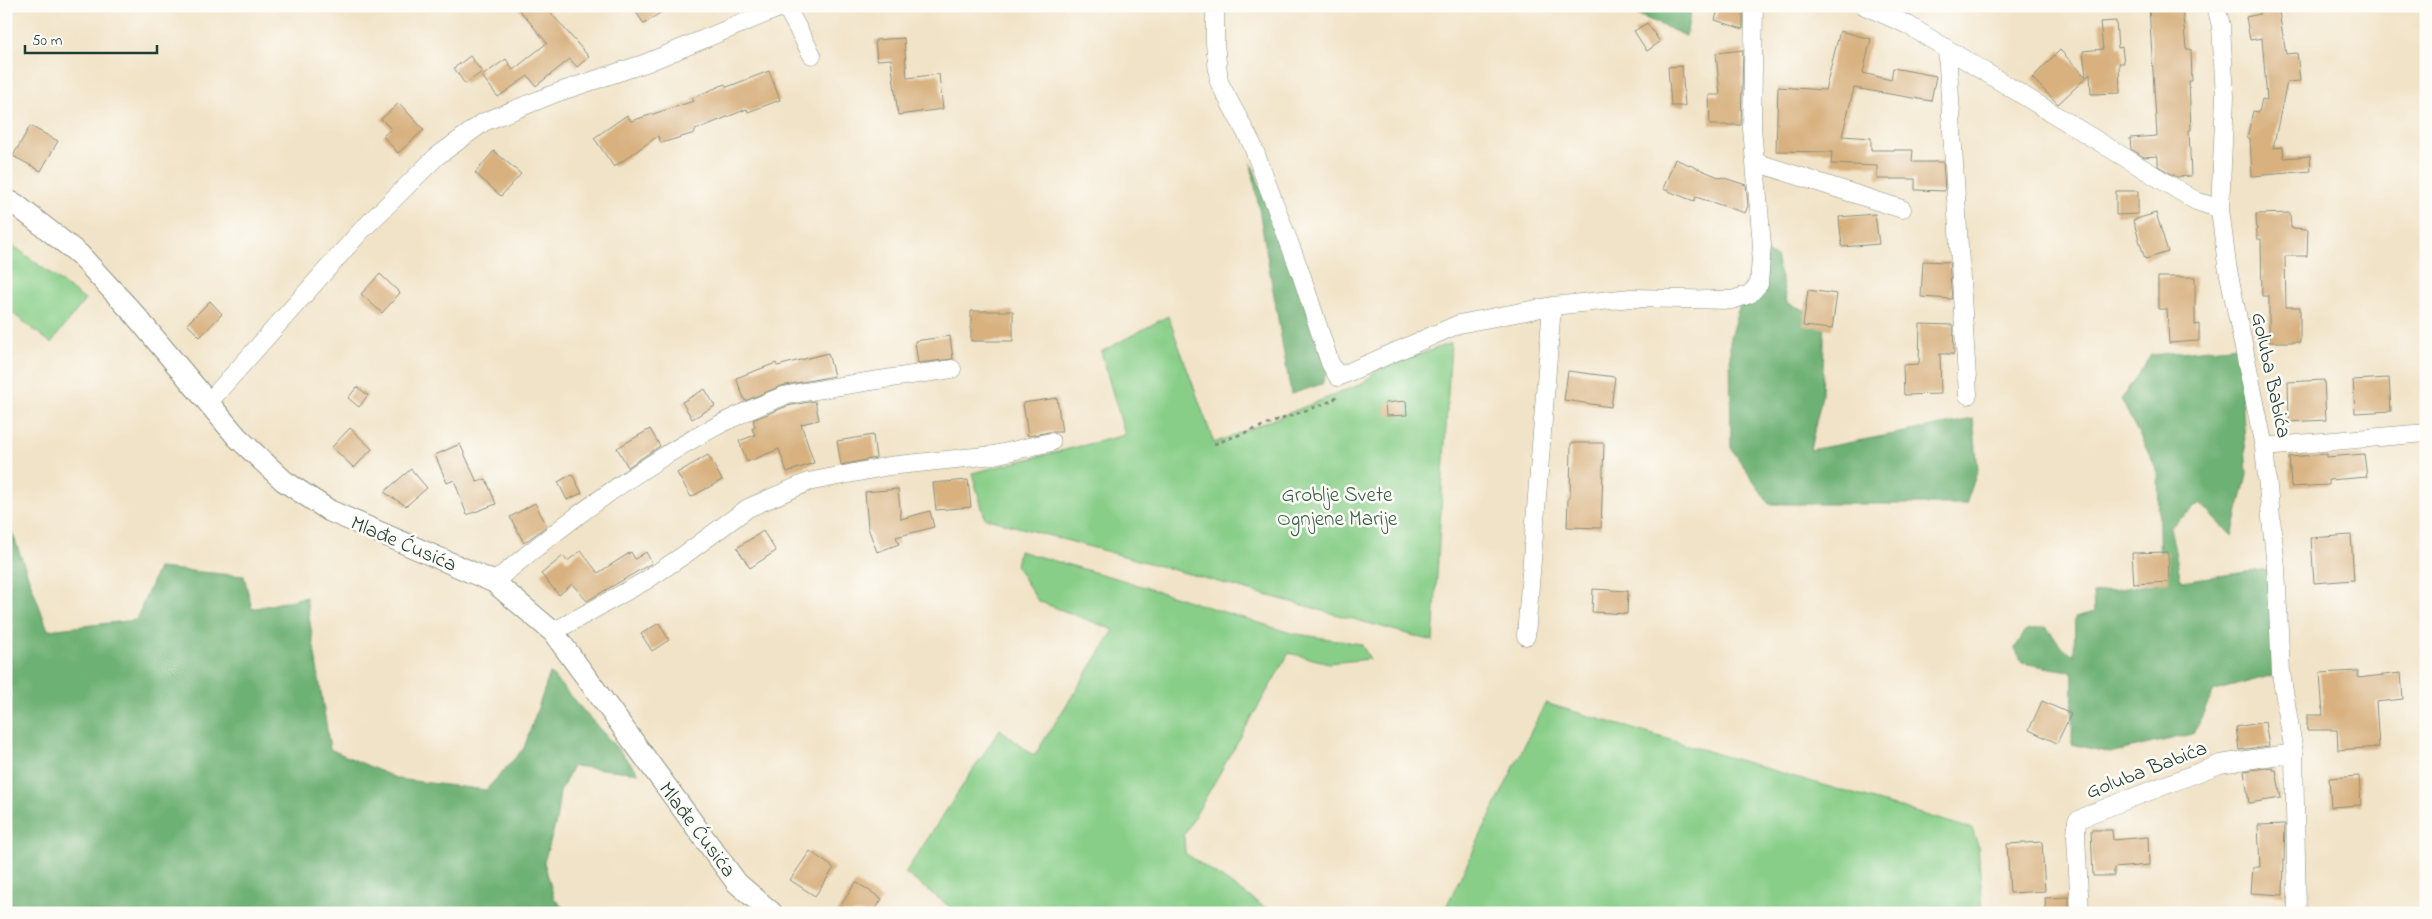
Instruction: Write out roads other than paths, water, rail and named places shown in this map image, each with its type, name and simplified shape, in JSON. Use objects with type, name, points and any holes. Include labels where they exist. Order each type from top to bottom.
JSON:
[{"type":"street","points":[[1215,6],[1215,43],[1219,82],[1252,144],[1301,274],[1330,363],[1338,377],[1459,324],[1552,306],[1631,298],[1732,300],[1750,294],[1759,284],[1762,245],[1752,128],[1754,6]]},
{"type":"street","points":[[1865,6],[1908,25],[2196,201],[2220,209]]},
{"type":"street","name":"Goluba Babića","points":[[2216,6],[2221,26],[2225,97],[2220,209],[2229,274],[2264,447],[2276,568],[2281,673],[2294,753],[2297,913]]},
{"type":"street","points":[[208,404],[360,232],[436,157],[484,122],[556,93],[646,63],[778,8],[785,9],[790,14],[812,55]]},
{"type":"street","points":[[1947,49],[1968,395]]},
{"type":"street","points":[[1755,162],[1902,209]]},
{"type":"street","name":"Mlađe Ćusića","points":[[6,200],[15,204],[78,254],[135,315],[237,437],[284,481],[330,511],[494,582],[553,632],[737,882],[772,913]]},
{"type":"street","points":[[1526,636],[1552,306]]},
{"type":"street","points":[[494,582],[535,548],[622,485],[692,440],[738,416],[785,396],[952,369]]},
{"type":"street","points":[[2264,447],[2426,432]]},
{"type":"street","points":[[553,632],[645,581],[748,508],[808,482],[889,466],[994,455],[1051,442]]},
{"type":"street","name":"Goluba Babića","points":[[2080,913],[2077,822],[2090,814],[2220,764],[2294,753]]},
{"type":"park label","name":"Groblje Svete Ognjene Marije","points":[[1337,506]]}]
